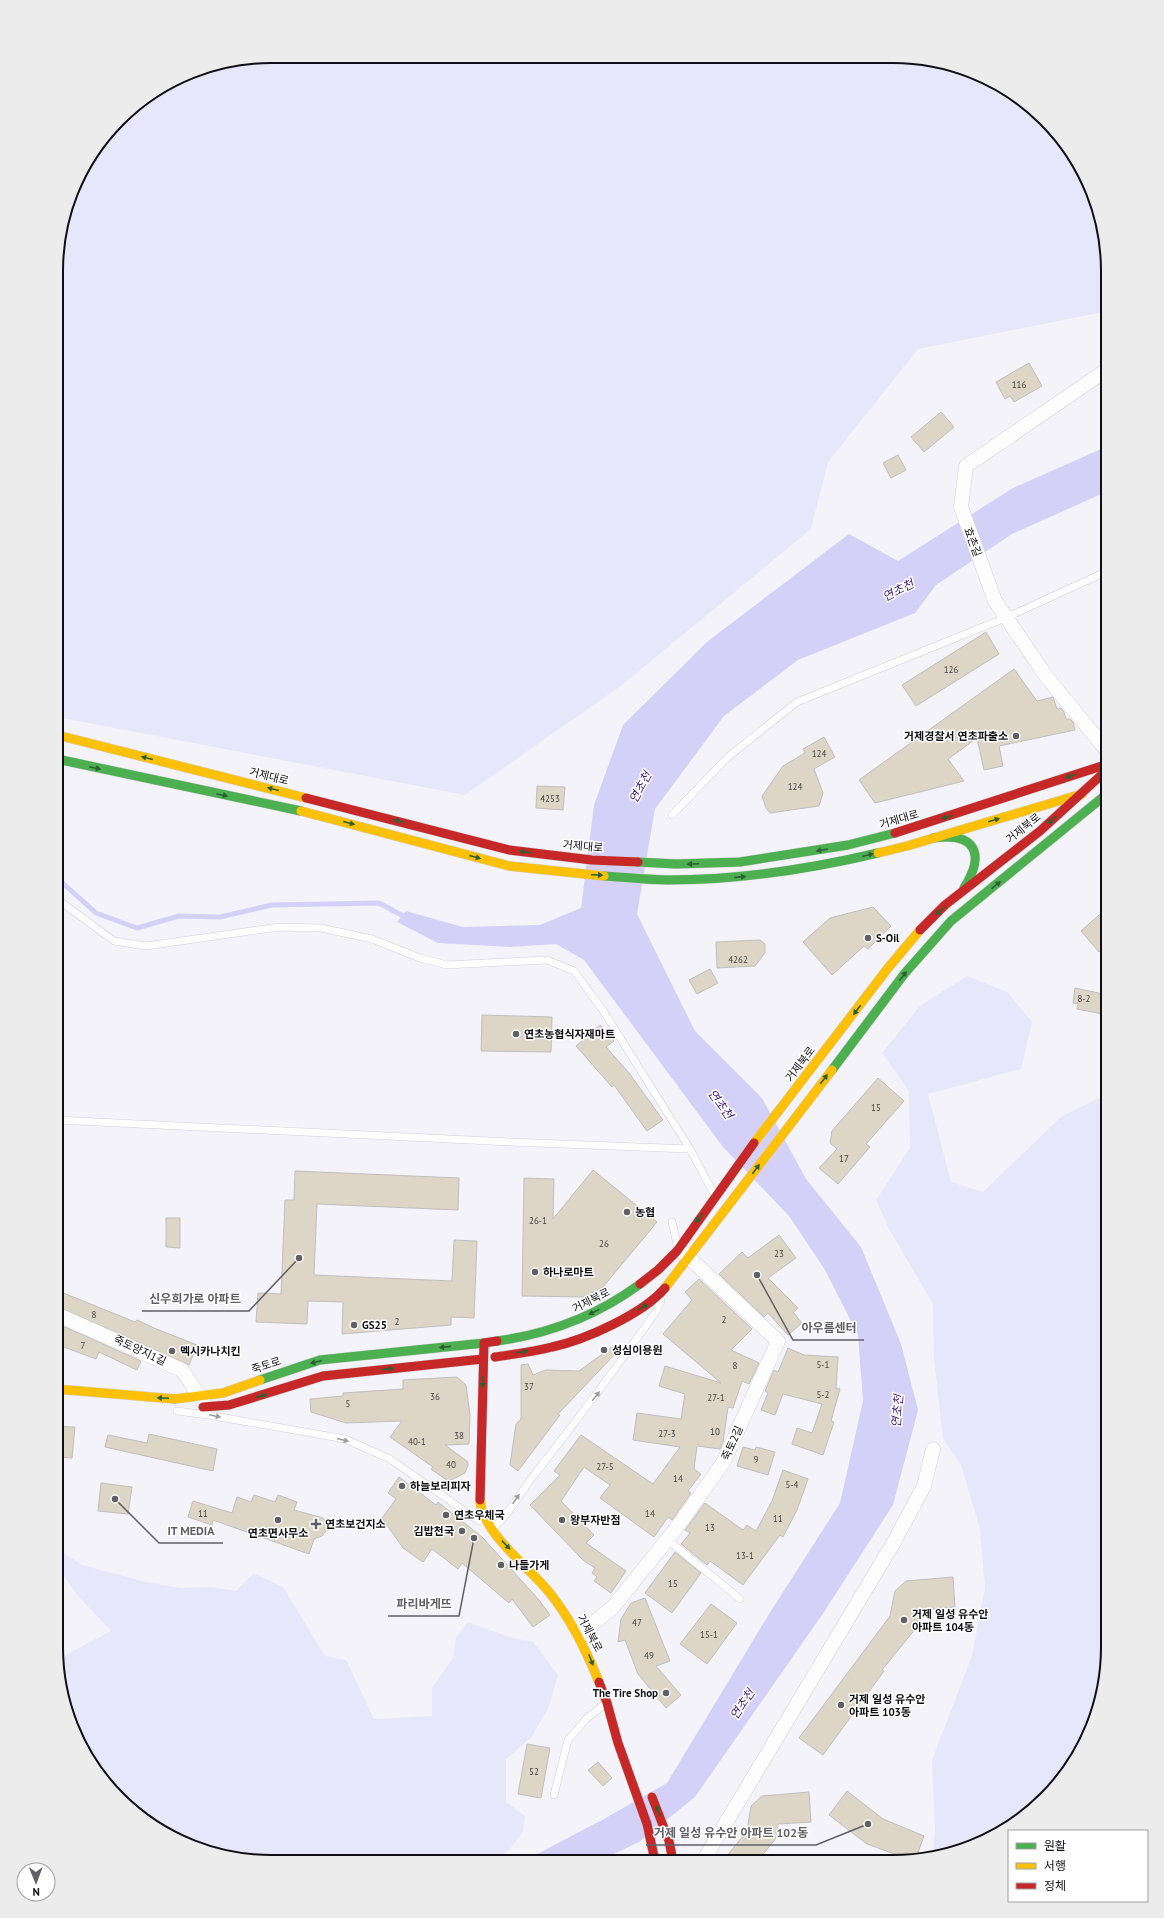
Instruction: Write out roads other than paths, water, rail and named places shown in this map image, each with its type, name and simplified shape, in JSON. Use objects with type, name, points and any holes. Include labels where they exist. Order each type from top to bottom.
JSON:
[{"type":"main road","name":"거제대로","points":[[63,737],[509,850],[564,857],[676,864],[740,862],[848,845],[902,831],[1101,766]]},
{"type":"main road","points":[[63,760],[328,817],[509,866],[558,872],[673,880],[740,877],[794,870],[851,859],[933,838],[1101,788]]},
{"type":"main road","name":"거제북로","points":[[629,1745],[611,1701],[586,1649],[585,1632],[491,1529],[481,1510],[484,1343],[558,1328],[593,1313],[638,1287],[660,1268],[678,1248],[715,1195],[894,961],[935,915],[1030,839],[1101,776]]},
{"type":"main road","points":[[483,1359],[498,1360],[561,1345],[638,1310],[653,1301],[664,1290],[689,1258],[905,973],[951,922],[1101,799]]},
{"type":"main road","points":[[933,838],[953,836],[963,838],[970,843],[977,853],[973,872],[958,896]]},
{"type":"main road","points":[[498,1360],[499,1341]]},
{"type":"main road","name":"죽토로","points":[[173,1411],[320,1360],[484,1343]]},
{"type":"main road","name":"죽토로","points":[[63,1390],[237,1403],[323,1376],[483,1359]]},
{"type":"main road","name":"거제북로","points":[[554,1583],[570,1604]]},
{"type":"main road","name":"거제북로","points":[[598,1655],[611,1701],[618,1743],[647,1824],[654,1855]]},
{"type":"main road","points":[[648,1787],[662,1820],[672,1855]]},
{"type":"street","name":"효촌길","points":[[1101,374],[966,466],[961,507],[995,601],[1004,618],[1046,676],[1101,743]]},
{"type":"street","name":"죽토2길","points":[[585,1632],[613,1607],[668,1540],[723,1463],[778,1341],[678,1248]]},
{"type":"street","name":"죽토양지1길","points":[[63,1317],[182,1370],[203,1401]]},
{"type":"street","points":[[707,1855],[894,1542],[924,1486],[933,1449]]},
{"type":"lane","points":[[672,815],[728,756],[797,702],[1004,618],[1101,574]]},
{"type":"lane","points":[[63,903],[114,940],[146,946],[279,927],[321,928],[372,939],[420,958],[447,965],[547,960],[574,971],[604,1012],[690,1149],[715,1195],[722,1214]]},
{"type":"lane","points":[[63,1120],[502,1142],[690,1149]]},
{"type":"lane","points":[[672,1222],[678,1248]]},
{"type":"lane","points":[[173,1411],[208,1415],[345,1439],[390,1459],[491,1529],[500,1521],[606,1382],[657,1310],[664,1290]]},
{"type":"lane","points":[[668,1540],[740,1599]]},
{"type":"lane","points":[[554,1796],[568,1740],[586,1719],[611,1701]]},
{"type":"water","name":"연초천","points":[[1101,449],[1101,494],[1012,534],[936,585],[915,613],[798,660],[724,716],[655,809],[637,914],[695,1031],[762,1098],[806,1179],[861,1247],[901,1344],[918,1410],[893,1505],[824,1612],[695,1797],[639,1842],[612,1855],[535,1855],[602,1820],[667,1783],[769,1614],[840,1503],[863,1401],[858,1335],[825,1270],[789,1216],[723,1147],[584,960],[556,944],[510,947],[438,943],[397,922],[406,911],[463,927],[540,925],[581,908],[594,805],[623,725],[708,641],[849,534],[898,561],[1013,488]]},
{"type":"waterway","points":[[63,883],[96,913],[137,928],[179,916],[220,917],[272,905],[379,903],[407,918]]},
{"type":"place","name":"거제경찰서 연초파출소","points":[[1016,736]]},
{"type":"place","name":"S-Oil","points":[[868,938]]},
{"type":"place","name":"연초농협식자재마트","points":[[516,1034]]},
{"type":"place","name":"농협","points":[[627,1212]]},
{"type":"place","name":"신우희가로 아파트","points":[[299,1258]]},
{"type":"place","name":"하나로마트","points":[[535,1272]]},
{"type":"place","name":"아우름센터","points":[[757,1275]]},
{"type":"place","name":"GS25","points":[[354,1325]]},
{"type":"place","name":"성심이용원","points":[[604,1350]]},
{"type":"place","name":"멕시카나치킨","points":[[172,1351]]},
{"type":"place","name":"하늘보리피자","points":[[402,1486]]},
{"type":"place","name":"IT MEDIA","points":[[115,1499]]},
{"type":"place","name":"연초우체국","points":[[446,1515]]},
{"type":"place","name":"연초면사무소","points":[[278,1520]]},
{"type":"place","name":"왕부자반점","points":[[562,1520]]},
{"type":"place","name":"연초보건지소","points":[[316,1524]]},
{"type":"place","name":"김밥천국","points":[[462,1531]]},
{"type":"place","name":"파리바게뜨","points":[[474,1538]]},
{"type":"place","name":"나들가게","points":[[501,1565]]},
{"type":"place","name":"거제 일성 유수안 아파트 104동","points":[[904,1620]]},
{"type":"place","name":"The Tire Shop","points":[[666,1693]]},
{"type":"place","name":"거제 일성 유수안 아파트 103동","points":[[841,1705]]},
{"type":"place","name":"거제 일성 유수안 아파트 102동","points":[[868,1824]]}]
